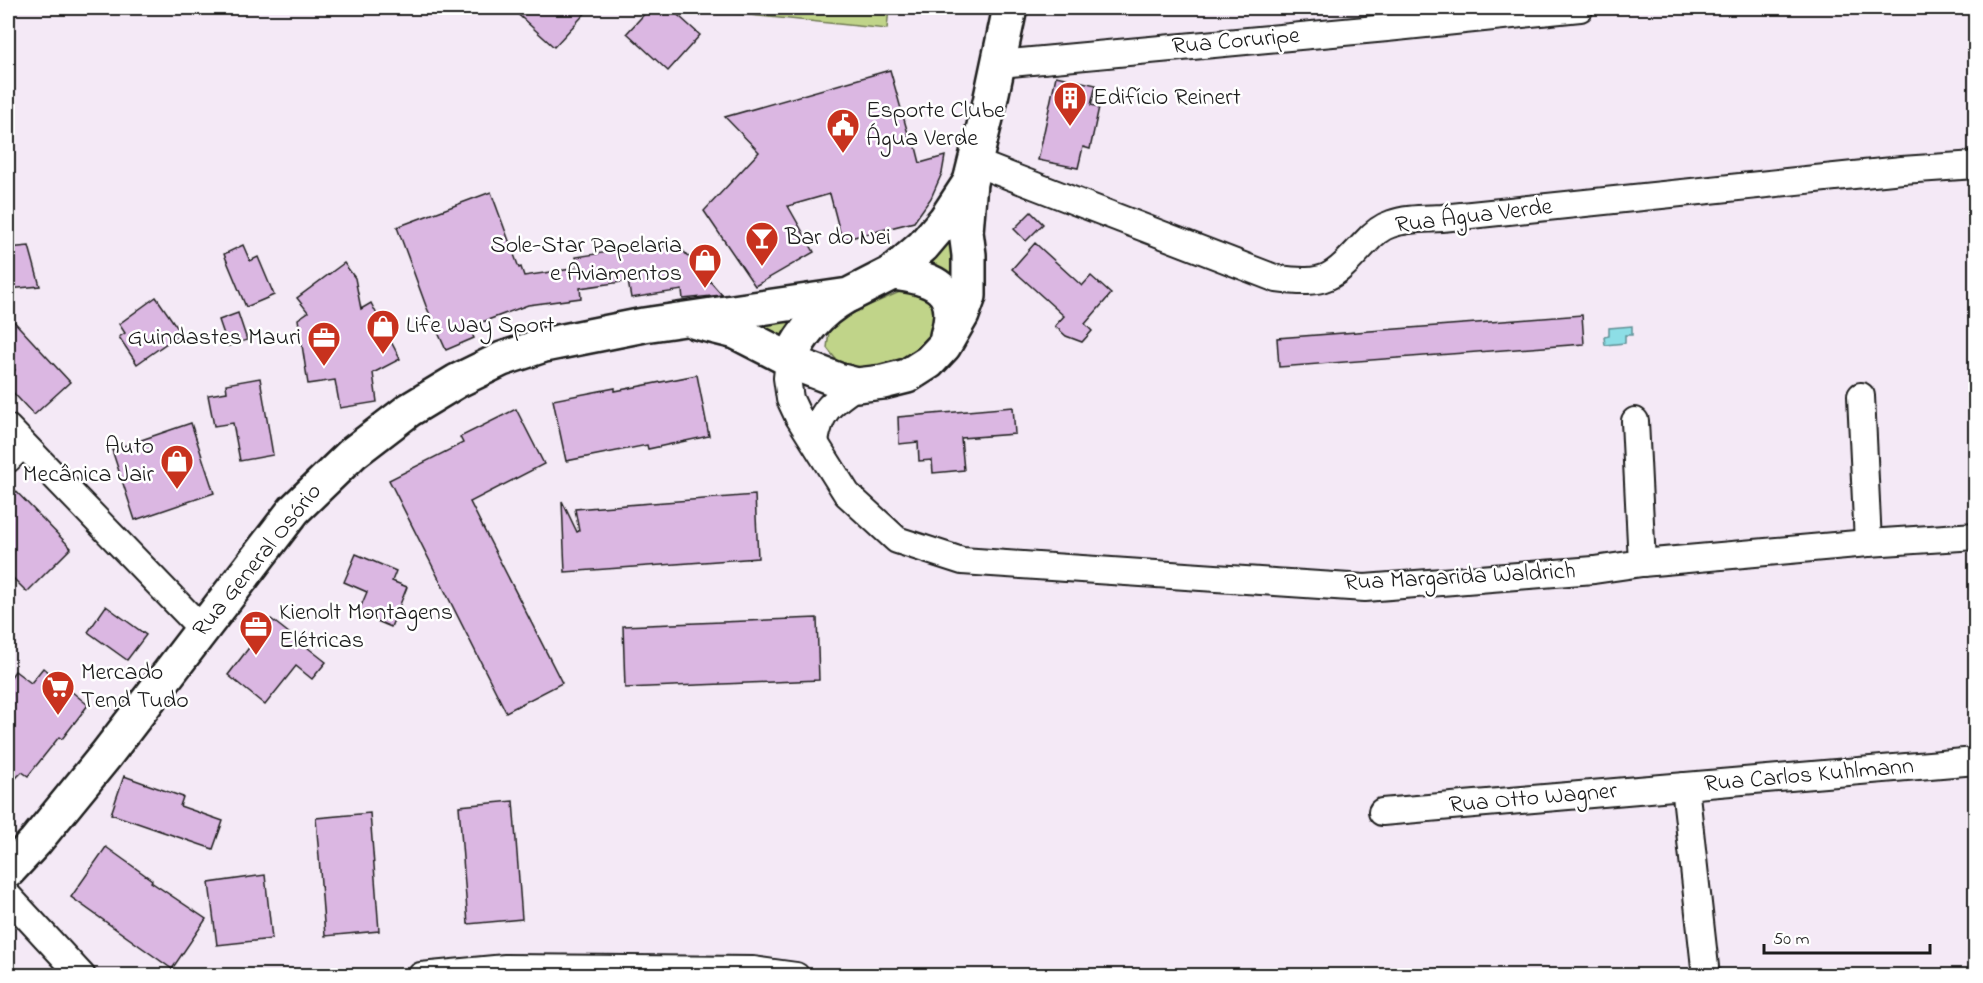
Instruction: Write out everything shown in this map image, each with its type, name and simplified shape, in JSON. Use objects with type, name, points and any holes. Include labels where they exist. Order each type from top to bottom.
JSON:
[{"type":"main road","name":"Rua General Osório","points":[[683,319],[797,346],[821,375],[857,385],[907,376],[929,362],[944,346],[962,315],[969,296],[969,255],[966,232],[973,172],[1010,8]]},
{"type":"main road","name":"Rua General Osório","points":[[8,871],[35,842],[106,755],[294,510],[353,453],[409,410],[457,381],[502,359],[544,345],[644,325],[849,295],[892,273],[922,246],[945,220],[973,172]]},
{"type":"main road","points":[[892,273],[916,276],[936,283],[946,297],[951,312],[950,326],[944,346]]},
{"type":"main road","points":[[797,346],[821,314],[849,295]]},
{"type":"street","name":"Rua Coruripe","points":[[999,64],[1386,18],[1580,8]]},
{"type":"street","name":"Rua Água Verde","points":[[973,172],[1277,279],[1304,282],[1325,279],[1342,268],[1373,234],[1390,224],[1902,170],[1976,165]]},
{"type":"street","name":"Rua Margarida Waldrich","points":[[797,346],[787,378],[790,399],[798,416],[848,494],[897,540],[962,561],[1365,588],[1594,570],[1642,563],[1868,543],[1976,536]]},
{"type":"street","points":[[815,441],[822,415],[830,404],[857,385]]},
{"type":"street","points":[[1861,396],[1868,543]]},
{"type":"street","points":[[1635,421],[1642,563]]},
{"type":"street","points":[[13,444],[202,629]]},
{"type":"street","name":"Rua Carlos Kuhlmann","points":[[1706,975],[1685,786],[1976,761]]},
{"type":"street","name":"Rua Otto Wagner","points":[[1382,812],[1685,786]]},
{"type":"street","points":[[8,896],[82,975]]},
{"type":"street","points":[[421,975],[505,968],[742,970],[796,975]]},
{"type":"green space","points":[[730,8],[889,8],[887,29],[730,13]]},
{"type":"green space","points":[[949,242],[953,244],[952,276],[942,268],[931,264]]},
{"type":"green space","points":[[916,290],[935,302],[936,328],[924,346],[900,359],[867,368],[851,367],[838,362],[827,348],[829,331],[840,318],[902,291]]},
{"type":"green space","points":[[800,314],[781,340],[744,320]]},
{"type":"water","points":[[1632,326],[1632,335],[1625,335],[1625,343],[1605,345],[1604,337],[1609,336],[1609,328]]},
{"type":"building","points":[[511,8],[590,8],[554,47]]},
{"type":"building","points":[[650,8],[670,8],[700,35],[668,71],[627,33]]},
{"type":"building","name":"Esporte Clube Água Verde","points":[[890,70],[909,137],[913,135],[920,163],[945,156],[942,173],[931,198],[914,222],[842,240],[830,194],[788,206],[814,252],[755,286],[704,211],[759,152],[725,117]]},
{"type":"building","name":"Edifício Reinert","points":[[1056,76],[1096,85],[1091,105],[1099,107],[1090,149],[1083,147],[1078,168],[1038,160]]},
{"type":"building","points":[[491,192],[524,276],[578,268],[576,257],[660,244],[660,247],[678,245],[722,295],[683,299],[682,290],[631,298],[628,281],[580,288],[581,298],[528,305],[469,327],[474,338],[446,350],[426,306],[397,227]]},
{"type":"building","points":[[1031,212],[1043,224],[1026,241],[1014,229]]},
{"type":"building","points":[[1035,243],[1082,286],[1091,276],[1111,294],[1085,324],[1092,331],[1082,342],[1066,336],[1055,326],[1064,316],[1012,269]]},
{"type":"building","points":[[243,245],[250,261],[258,257],[274,295],[246,307],[224,254]]},
{"type":"building","points":[[29,246],[40,286],[8,289],[8,248]]},
{"type":"building","points":[[344,263],[355,278],[361,309],[371,303],[400,359],[373,373],[377,402],[340,408],[335,380],[308,384],[298,319],[308,312],[297,298]]},
{"type":"building","points":[[156,297],[181,333],[137,364],[119,337],[125,333],[119,324]]},
{"type":"building","points":[[238,313],[247,340],[228,346],[219,320]]},
{"type":"building","points":[[8,315],[70,382],[34,415],[8,387],[8,377],[15,370],[8,361]]},
{"type":"building","points":[[1582,315],[1584,344],[1279,367],[1277,338]]},
{"type":"building","points":[[697,375],[709,436],[648,449],[647,445],[566,461],[553,400]]},
{"type":"building","points":[[260,378],[273,455],[240,461],[233,423],[214,426],[208,395],[227,392],[226,384]]},
{"type":"building","points":[[1013,407],[1015,434],[961,438],[964,470],[933,473],[932,460],[919,461],[918,442],[899,444],[898,417]]},
{"type":"building","points":[[516,409],[544,464],[470,502],[562,683],[506,712],[389,480],[463,443],[460,437]]},
{"type":"building","points":[[191,423],[214,493],[135,520],[112,450]]},
{"type":"building","points":[[8,483],[71,548],[27,592],[8,573]]},
{"type":"building","points":[[755,495],[758,558],[565,572],[562,501],[577,532],[579,531],[575,509]]},
{"type":"building","points":[[356,554],[396,571],[392,581],[407,587],[391,627],[358,613],[367,592],[344,582]]},
{"type":"building","points":[[106,606],[146,635],[127,660],[88,632]]},
{"type":"building","points":[[817,618],[819,680],[625,688],[623,626]]},
{"type":"building","points":[[271,619],[326,662],[312,679],[296,666],[265,705],[228,675]]},
{"type":"building","points":[[43,668],[88,705],[62,739],[59,737],[28,776],[22,772],[8,786],[8,681],[15,671],[31,683]]},
{"type":"building","points":[[124,776],[183,797],[180,806],[223,821],[213,849],[111,814]]},
{"type":"building","points":[[513,801],[522,919],[468,924],[459,806]]},
{"type":"building","points":[[370,813],[379,931],[325,936],[316,818]]},
{"type":"building","points":[[106,847],[152,880],[151,882],[206,919],[172,969],[71,897]]},
{"type":"building","points":[[265,875],[272,939],[217,945],[209,883]]},
{"type":"place","name":"Edifício Reinert","points":[[1070,127]]},
{"type":"place","name":"Esporte Clube Água Verde","points":[[843,154]]},
{"type":"place","name":"Bar do Nei","points":[[762,267]]},
{"type":"place","name":"Sole-Star Papelaria e Aviamentos","points":[[705,289]]},
{"type":"place","name":"Life Way Sport","points":[[383,355]]},
{"type":"place","name":"Guindastes Mauri","points":[[324,367]]},
{"type":"place","name":"Auto Mecânica Jair","points":[[177,490]]},
{"type":"place","name":"Kienolt Montagens Elétricas","points":[[256,656]]},
{"type":"place","name":"Mercado Tend Tudo","points":[[58,716]]}]
